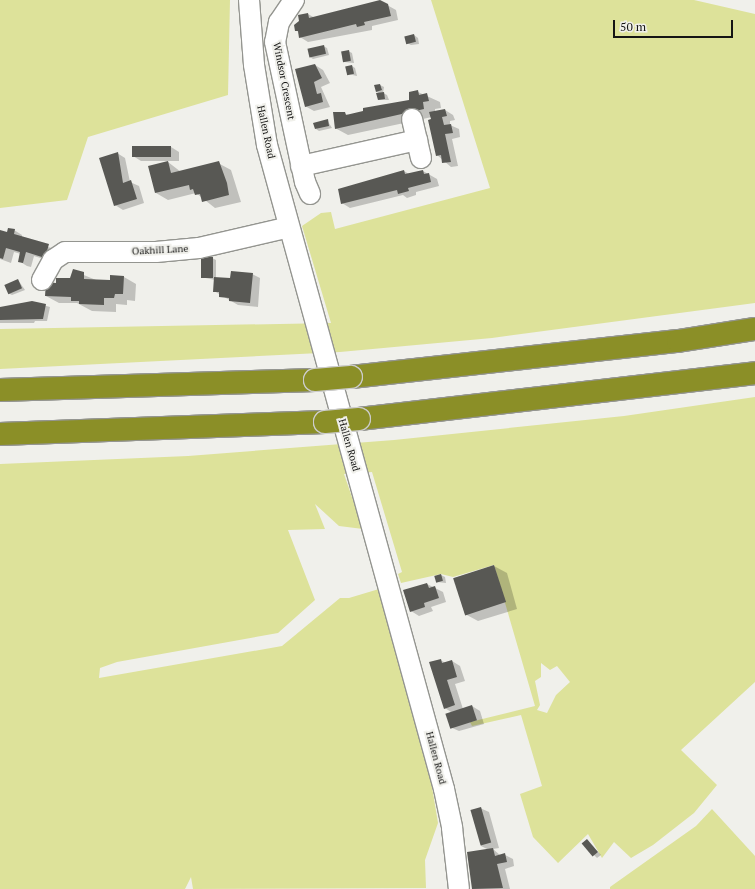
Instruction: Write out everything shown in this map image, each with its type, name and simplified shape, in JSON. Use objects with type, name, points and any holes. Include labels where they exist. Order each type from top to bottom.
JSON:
[{"type":"highway","points":[[0,390],[315,380],[678,341],[755,329]]},
{"type":"highway","points":[[0,434],[325,422],[755,374]]},
{"type":"street","name":"Hallen Road","points":[[249,0],[260,109],[289,227],[444,789],[452,828],[459,889]]},
{"type":"street","name":"Windsor Crescent","points":[[294,0],[279,22],[275,42],[301,166],[310,194]]},
{"type":"street","points":[[301,166],[419,149],[412,118]]},
{"type":"street","name":"Oakhill Lane","points":[[42,280],[53,260],[65,252],[156,252],[200,248],[289,227]]},
{"type":"green space","points":[[0,0],[230,0],[228,95],[88,137],[67,200],[0,208]]},
{"type":"green space","points":[[431,0],[694,0],[755,14],[755,303],[492,338],[340,352],[0,369],[0,329],[331,323],[302,226],[321,213],[331,212],[335,229],[490,188]]},
{"type":"green space","points":[[755,397],[755,682],[681,750],[717,785],[694,813],[653,845],[631,858],[614,842],[602,858],[588,834],[558,863],[533,837],[520,794],[542,786],[521,715],[472,726],[470,722],[535,706],[494,565],[453,577],[441,574],[401,583],[398,574],[402,572],[372,472],[344,474],[363,529],[339,526],[315,504],[325,529],[288,530],[315,600],[278,633],[117,662],[100,668],[99,678],[282,646],[340,598],[349,598],[379,589],[430,775],[438,823],[425,860],[426,888],[193,889],[191,877],[185,889],[0,889],[0,464],[188,456],[394,440],[624,416]],"holes":[[[541,663],[550,670],[557,666],[570,682],[556,695],[547,713],[537,710],[540,705],[535,681],[541,677]]]},
{"type":"green space","points":[[712,809],[755,856],[755,889],[610,889],[610,887],[696,826]]},
{"type":"building","points":[[380,0],[388,4],[391,16],[364,22],[365,25],[357,27],[356,24],[299,38],[298,31],[295,31],[294,25],[299,21],[298,15],[308,13],[309,18]]},
{"type":"building","points":[[414,34],[416,42],[406,44],[404,36]]},
{"type":"building","points":[[324,45],[326,54],[309,58],[307,49]]},
{"type":"building","points":[[349,50],[351,61],[343,62],[341,51]]},
{"type":"building","points":[[315,64],[322,78],[314,82],[317,94],[321,93],[323,102],[305,107],[295,69]]},
{"type":"building","points":[[352,65],[354,74],[347,75],[345,67]]},
{"type":"building","points":[[380,84],[382,90],[376,92],[374,85]]},
{"type":"building","points":[[418,90],[419,95],[427,93],[429,101],[423,102],[424,109],[335,129],[333,112],[345,112],[346,115],[363,111],[363,108],[409,100],[409,92]]},
{"type":"building","points":[[384,92],[385,99],[378,100],[376,93]]},
{"type":"building","points":[[445,109],[447,116],[442,117],[444,125],[451,124],[453,133],[445,134],[451,162],[442,163],[441,155],[436,156],[428,120],[431,119],[429,112]]},
{"type":"building","points":[[328,119],[329,126],[315,129],[313,123]]},
{"type":"building","points":[[132,146],[171,146],[171,157],[132,157]]},
{"type":"building","points":[[118,152],[123,183],[131,180],[137,199],[114,206],[99,158]]},
{"type":"building","points":[[168,161],[171,173],[219,161],[227,183],[229,195],[202,202],[200,194],[195,195],[193,189],[190,190],[189,185],[155,193],[148,166]]},
{"type":"building","points":[[404,170],[405,174],[423,170],[424,174],[429,173],[431,182],[408,188],[409,191],[398,194],[397,190],[341,204],[338,189]]},
{"type":"building","points":[[8,228],[15,229],[14,234],[49,244],[45,258],[26,252],[23,263],[18,262],[20,252],[6,248],[3,259],[0,258],[0,230],[7,232]]},
{"type":"building","points":[[201,257],[213,257],[213,278],[201,278]]},
{"type":"building","points":[[73,269],[84,272],[84,279],[110,280],[110,275],[124,276],[123,294],[115,294],[114,298],[104,298],[104,305],[79,304],[79,301],[71,301],[71,297],[45,296],[46,282],[56,283],[56,278],[70,278]]},
{"type":"building","points":[[231,271],[253,273],[250,303],[229,301],[229,298],[219,297],[219,292],[213,292],[214,277],[230,278]]},
{"type":"building","points":[[18,279],[22,288],[8,294],[4,285]]},
{"type":"building","points":[[32,301],[46,304],[43,319],[0,320],[0,307]]},
{"type":"building","points":[[494,565],[506,602],[465,615],[453,578]]},
{"type":"building","points":[[441,574],[443,581],[436,583],[434,576]]},
{"type":"building","points":[[427,583],[429,588],[435,586],[439,598],[424,603],[425,607],[410,612],[403,590]]},
{"type":"building","points":[[441,659],[442,663],[452,660],[457,677],[447,680],[455,705],[444,709],[429,662]]},
{"type":"building","points":[[472,705],[477,720],[450,729],[445,714]]},
{"type":"building","points":[[481,807],[491,843],[481,846],[470,810]]},
{"type":"building","points":[[587,839],[598,852],[593,857],[582,843]]},
{"type":"building","points":[[493,848],[495,856],[505,853],[507,862],[497,864],[503,888],[472,889],[467,852]]}]
